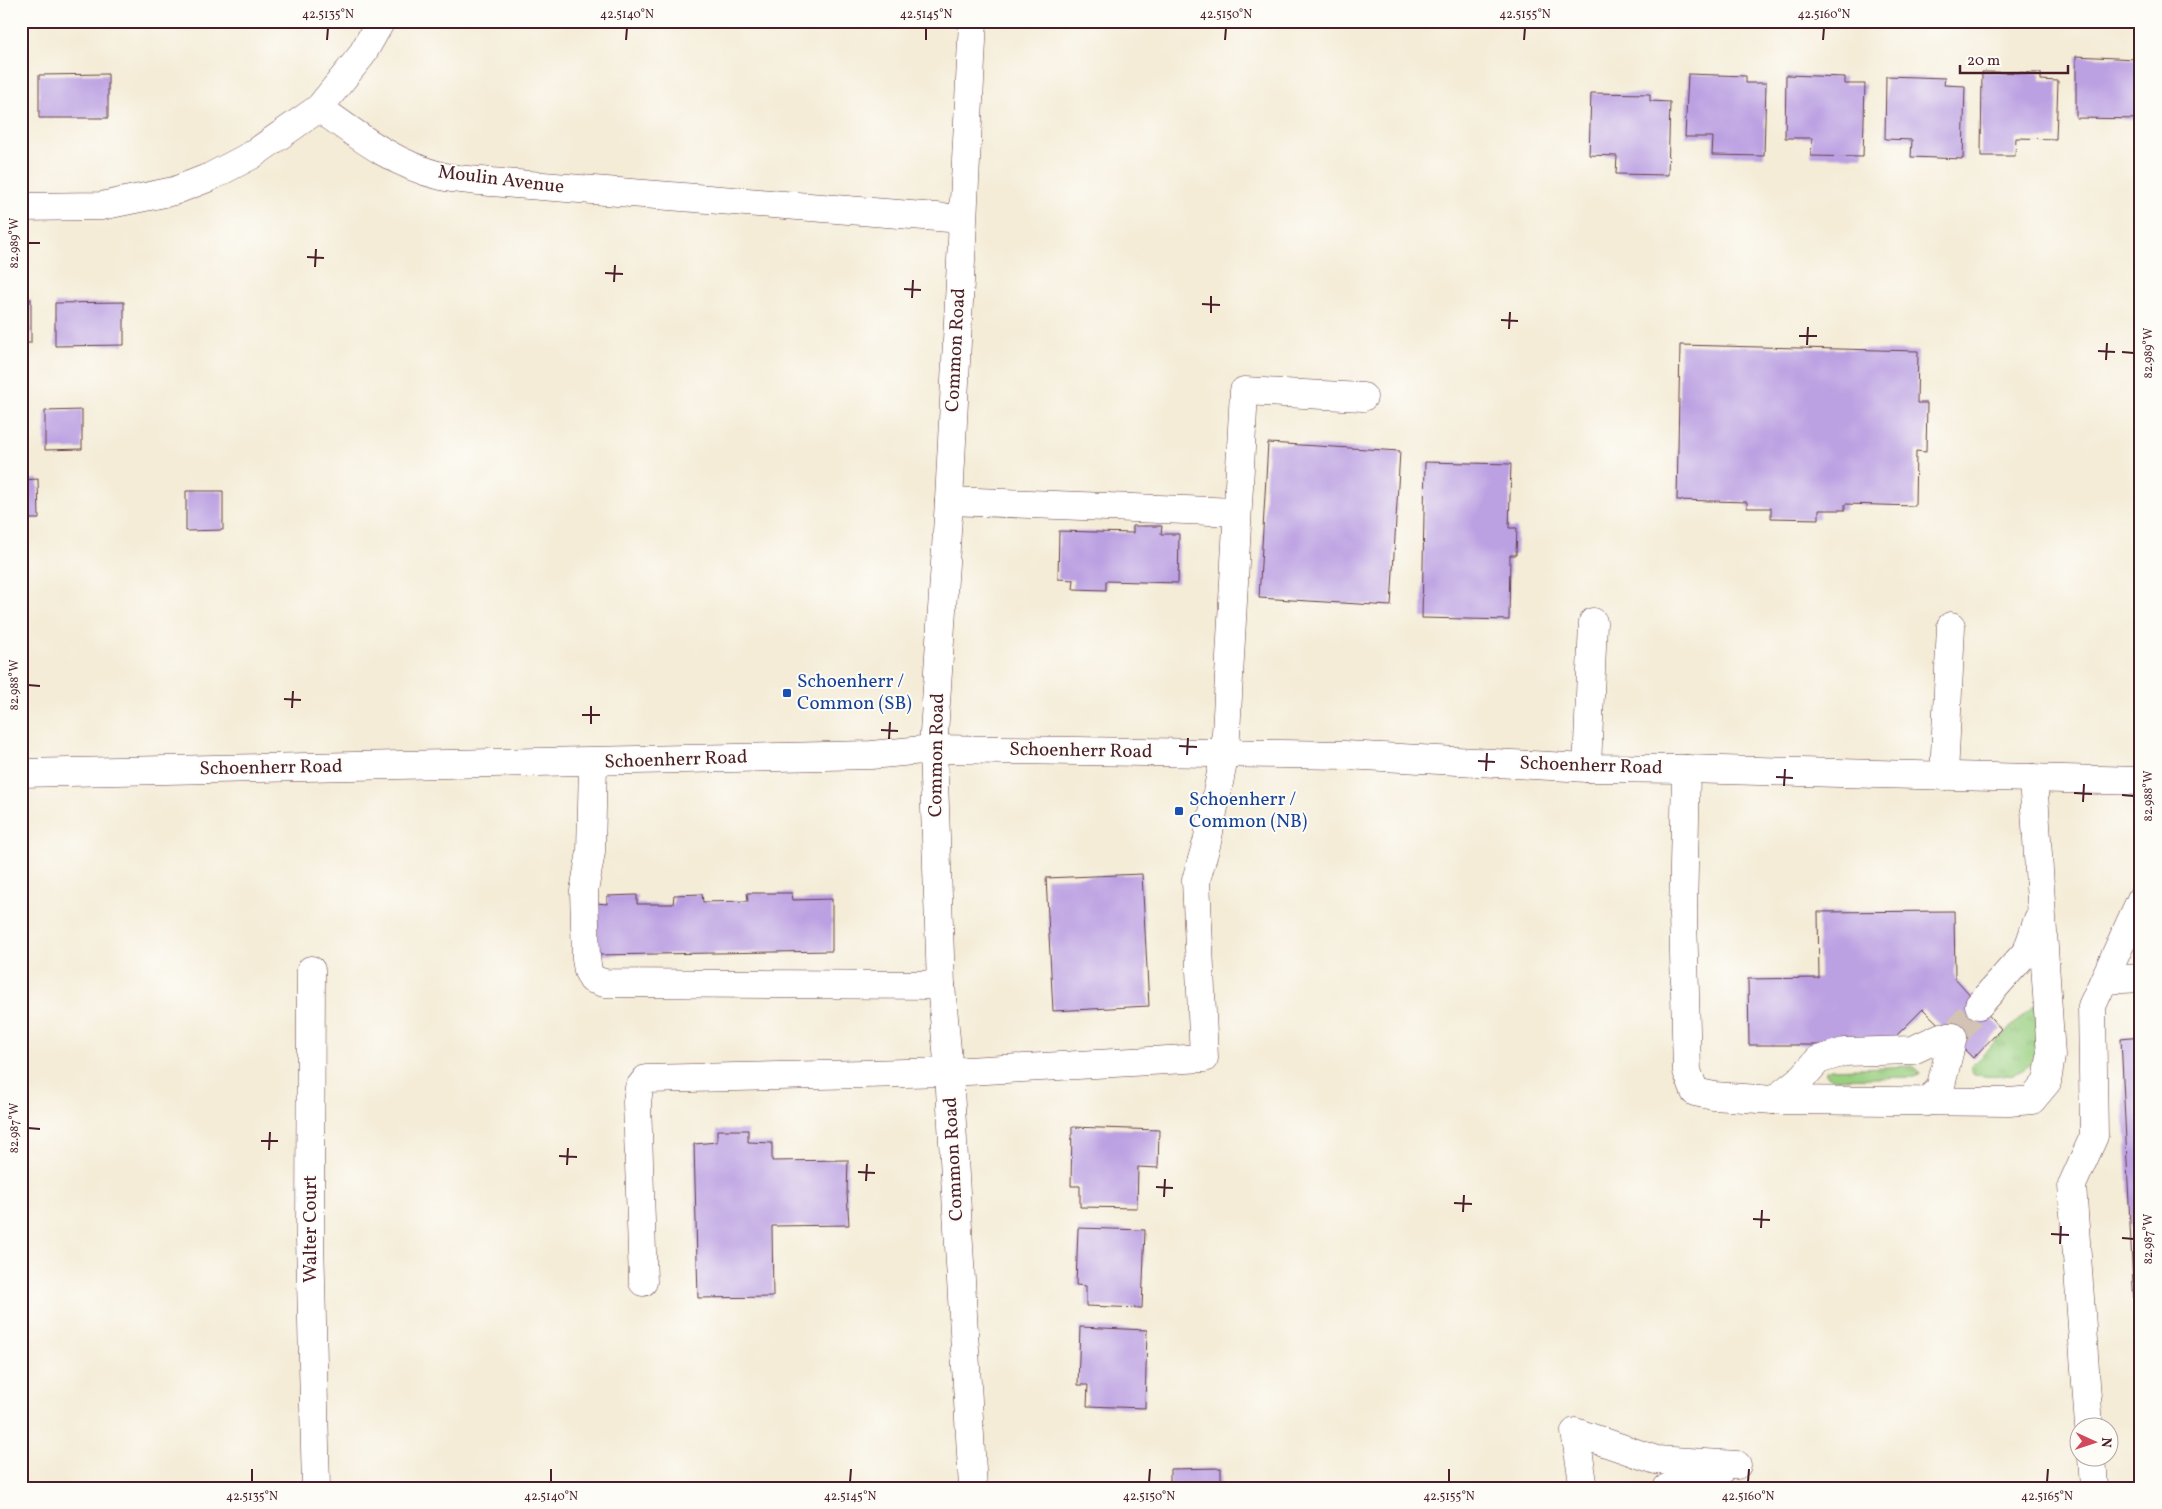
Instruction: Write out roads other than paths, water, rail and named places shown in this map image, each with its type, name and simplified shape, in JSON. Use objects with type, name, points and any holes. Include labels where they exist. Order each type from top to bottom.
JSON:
[{"type":"street","points":[[21,207],[101,206],[174,191],[210,177],[252,155],[319,108],[361,56],[381,21]]},
{"type":"street","name":"Common Road","points":[[973,21],[949,501],[933,749],[941,985],[949,1072],[973,1488]]},
{"type":"street","name":"Moulin Avenue","points":[[319,108],[365,140],[403,163],[441,176],[491,182],[962,219]]},
{"type":"street","points":[[643,1282],[637,1102],[639,1088],[646,1079],[949,1072],[1204,1058],[1196,880],[1207,842],[1225,753],[1244,391],[1363,397]]},
{"type":"street","points":[[949,501],[1237,512]]},
{"type":"street","points":[[1587,768],[1593,622]]},
{"type":"street","points":[[1944,776],[1951,626]]},
{"type":"street","name":"Schoenherr Road","points":[[21,773],[871,755],[933,749],[1345,755],[1587,768],[2141,781]]},
{"type":"street","points":[[593,762],[591,852],[584,891],[586,958],[588,971],[592,979],[604,983],[941,985]]},
{"type":"street","points":[[1686,769],[1683,915],[1687,1071],[1695,1092],[1714,1096],[1774,1100],[1926,1102],[2032,1100],[2047,1082],[2052,1056],[2033,778]]},
{"type":"street","points":[[2088,1416],[2072,1185],[2094,1136],[2092,1006],[2141,899]]},
{"type":"street","points":[[1979,1005],[2027,952],[2042,906]]},
{"type":"street","name":"Walter Court","points":[[311,970],[310,1238],[316,1488]]},
{"type":"street","points":[[2104,980],[2141,978]]},
{"type":"street","points":[[1774,1100],[1803,1077],[1818,1060],[1844,1052],[1913,1050],[1941,1037],[1952,1038],[1940,1089],[1926,1102]]},
{"type":"street","points":[[1584,1488],[1575,1432],[1656,1460],[1737,1464],[1667,1488]]},
{"type":"street","points":[[2093,1466],[2094,1488]]},
{"type":"tunnel","points":[[1953,1037],[1979,1005]]},
{"type":"place","name":"Schoenherr / Common (SB)","points":[[787,693]]},
{"type":"place","name":"Schoenherr / Common (NB)","points":[[1179,811]]}]
